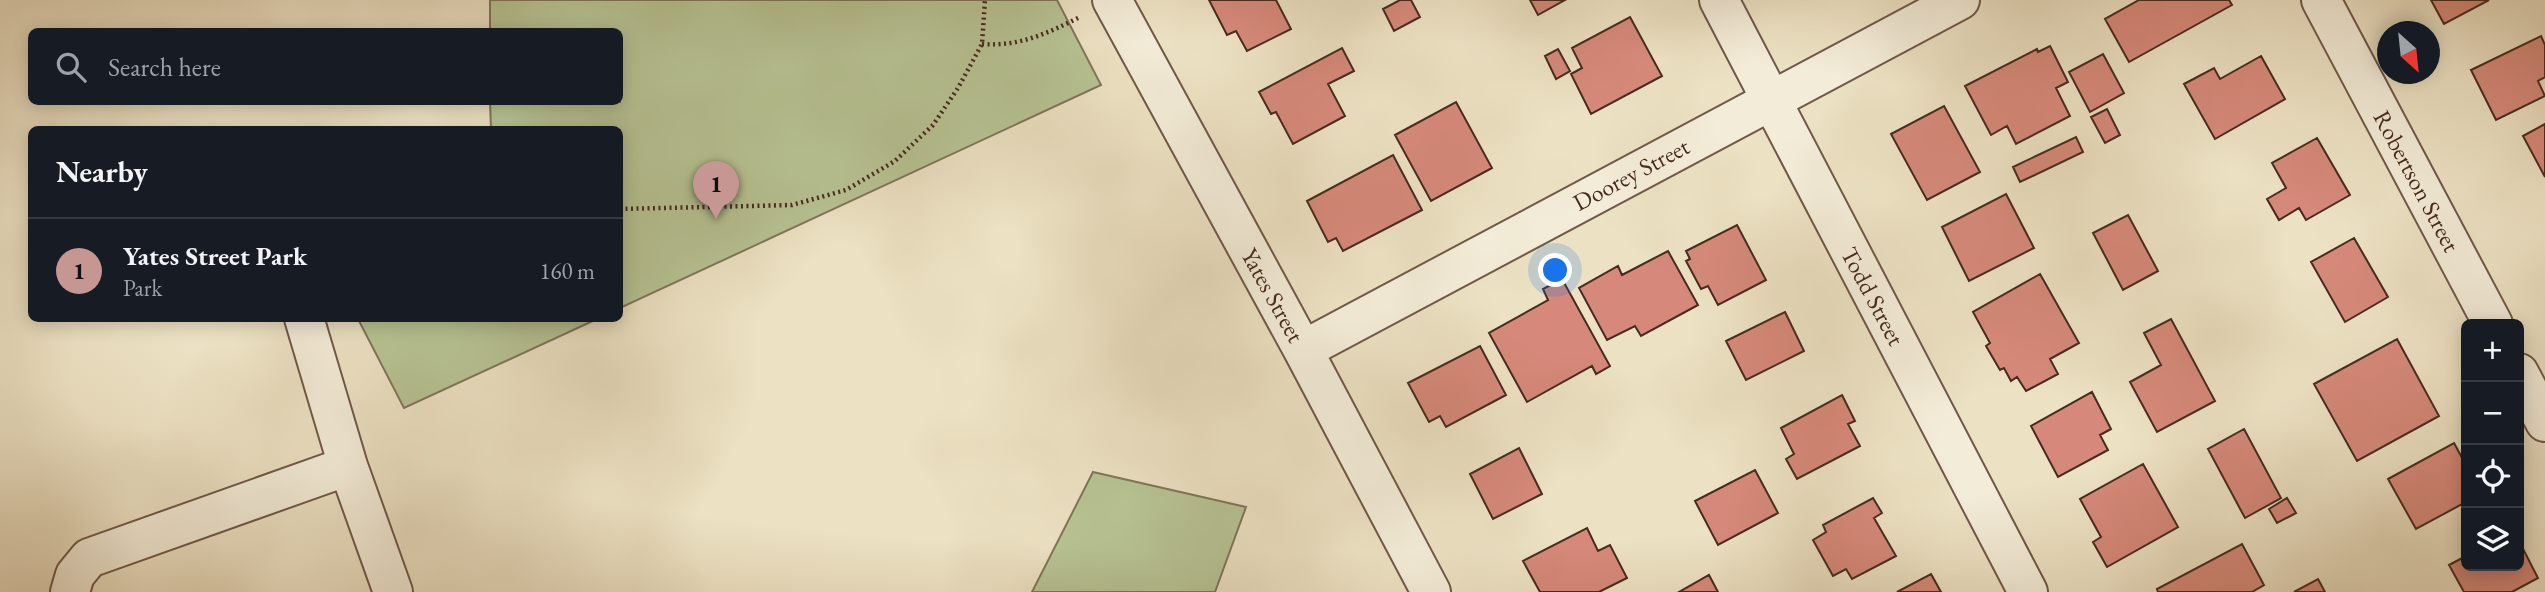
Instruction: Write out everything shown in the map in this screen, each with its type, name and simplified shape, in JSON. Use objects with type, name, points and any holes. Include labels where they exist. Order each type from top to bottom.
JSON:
[{"type":"street","name":"Todd Street","points":[[1718,0],[2028,592]]},
{"type":"street","name":"Doorey Street","points":[[1303,351],[1960,0]]},
{"type":"street","name":"Robertson Street","points":[[2321,0],[2490,319]]},
{"type":"street","name":"Yates Street","points":[[1112,1],[1431,592]]},
{"type":"street","points":[[305,322],[348,466],[393,592]]},
{"type":"street","points":[[2524,382],[2545,422]]},
{"type":"street","points":[[70,592],[75,575],[89,558],[348,466]]},
{"type":"path","points":[[623,209],[792,205],[846,190],[895,161],[933,125],[958,88],[982,44],[985,0]]},
{"type":"path","points":[[982,44],[999,46],[1036,39],[1112,1]]},
{"type":"green space","points":[[490,0],[1057,0],[1101,85],[623,307],[623,126],[491,126],[490,105],[623,105],[623,28],[490,28]]},
{"type":"green space","points":[[360,322],[590,322],[404,408]]},
{"type":"green space","points":[[1093,472],[1246,507],[1215,592],[1032,592]]},
{"type":"building","points":[[1209,0],[1276,0],[1291,29],[1247,51],[1236,31],[1227,35]]},
{"type":"building","points":[[1400,0],[1411,0],[1420,17],[1394,31],[1383,9]]},
{"type":"building","points":[[1530,0],[1565,0],[1538,15]]},
{"type":"building","points":[[2139,0],[2229,0],[2232,5],[2129,62],[2105,19]]},
{"type":"building","points":[[2431,0],[2489,0],[2444,24]]},
{"type":"building","points":[[1630,17],[1662,76],[1591,114],[1571,74],[1582,68],[1572,48]]},
{"type":"building","points":[[2541,36],[2545,45],[2545,77],[2538,81],[2545,96],[2496,120],[2471,70]]},
{"type":"building","points":[[2050,46],[2068,82],[2056,88],[2070,116],[2016,144],[2007,126],[1991,135],[1965,86],[2037,49],[2038,52]]},
{"type":"building","points":[[1342,48],[1354,71],[1328,84],[1345,116],[1293,144],[1276,112],[1271,114],[1259,92]]},
{"type":"building","points":[[1558,49],[1570,71],[1556,79],[1545,56]]},
{"type":"building","points":[[2103,54],[2124,93],[2090,112],[2069,72]]},
{"type":"building","points":[[2261,56],[2285,99],[2215,139],[2184,84],[2214,68],[2220,79]]},
{"type":"building","points":[[1456,102],[1492,168],[1431,201],[1395,135]]},
{"type":"building","points":[[1944,106],[1980,172],[1927,200],[1891,134]]},
{"type":"building","points":[[2107,109],[2120,135],[2105,143],[2091,117]]},
{"type":"building","points":[[2545,124],[2545,177],[2523,136]]},
{"type":"building","points":[[2076,137],[2083,152],[2020,182],[2013,167]]},
{"type":"building","points":[[2317,138],[2350,195],[2306,220],[2299,208],[2279,220],[2267,199],[2286,188],[2272,163]]},
{"type":"building","points":[[1393,155],[1422,210],[1343,251],[1336,238],[1328,242],[1307,201]]},
{"type":"building","points":[[2006,194],[2034,248],[1969,281],[1942,227]]},
{"type":"building","points":[[2128,215],[2158,271],[2123,290],[2093,233]]},
{"type":"building","points":[[1737,225],[1766,280],[1718,305],[1708,286],[1701,289],[1686,261],[1690,259],[1686,251]]},
{"type":"building","points":[[2354,238],[2388,297],[2345,322],[2311,262]]},
{"type":"building","points":[[1668,251],[1698,305],[1641,336],[1635,326],[1607,340],[1579,288],[1618,266],[1622,275]]},
{"type":"building","points":[[2040,274],[2079,343],[2050,359],[2058,374],[2026,391],[2017,377],[2011,381],[2004,368],[2000,370],[1986,346],[1990,343],[1973,312]]},
{"type":"building","points":[[1562,279],[1610,366],[1596,374],[1592,366],[1527,402],[1489,333],[1548,300],[1543,289]]},
{"type":"building","points":[[1785,312],[1804,351],[1746,380],[1726,341]]},
{"type":"building","points":[[2171,319],[2215,401],[2157,432],[2130,382],[2161,365],[2144,333]]},
{"type":"building","points":[[2397,339],[2439,416],[2357,461],[2314,384]]},
{"type":"building","points":[[1480,346],[1506,395],[1446,427],[1440,416],[1429,422],[1408,383]]},
{"type":"building","points":[[2092,392],[2111,429],[2100,435],[2108,450],[2058,477],[2031,426]]},
{"type":"building","points":[[1842,395],[1855,421],[1848,424],[1860,446],[1797,479],[1786,459],[1794,454],[1781,428]]},
{"type":"building","points":[[2244,429],[2281,498],[2245,518],[2208,449]]},
{"type":"building","points":[[2454,443],[2461,456],[2461,505],[2416,529],[2388,479]]},
{"type":"building","points":[[1519,448],[1542,494],[1493,519],[1470,474]]},
{"type":"building","points":[[2143,464],[2178,527],[2107,567],[2093,542],[2101,537],[2080,499]]},
{"type":"building","points":[[1755,470],[1778,513],[1718,545],[1695,501]]},
{"type":"building","points":[[1873,498],[1882,513],[1874,518],[1896,556],[1852,579],[1846,569],[1833,576],[1813,540],[1826,532],[1823,525]]},
{"type":"building","points":[[2287,498],[2296,513],[2277,523],[2269,509]]},
{"type":"building","points":[[1587,528],[1598,551],[1610,545],[1627,578],[1599,592],[1540,592],[1523,561]]},
{"type":"building","points":[[2242,544],[2264,585],[2252,592],[2158,592],[2157,589]]},
{"type":"building","points":[[2524,551],[2538,578],[2512,592],[2464,592],[2449,565],[2461,559],[2461,571],[2524,571]]},
{"type":"building","points":[[1931,574],[1941,592],[1897,592]]},
{"type":"building","points":[[1709,575],[1718,592],[1679,592]]},
{"type":"building","points":[[2318,579],[2325,592],[2294,592]]},
{"type":"place","name":"Yates Street Park","points":[[716,219]]}]
